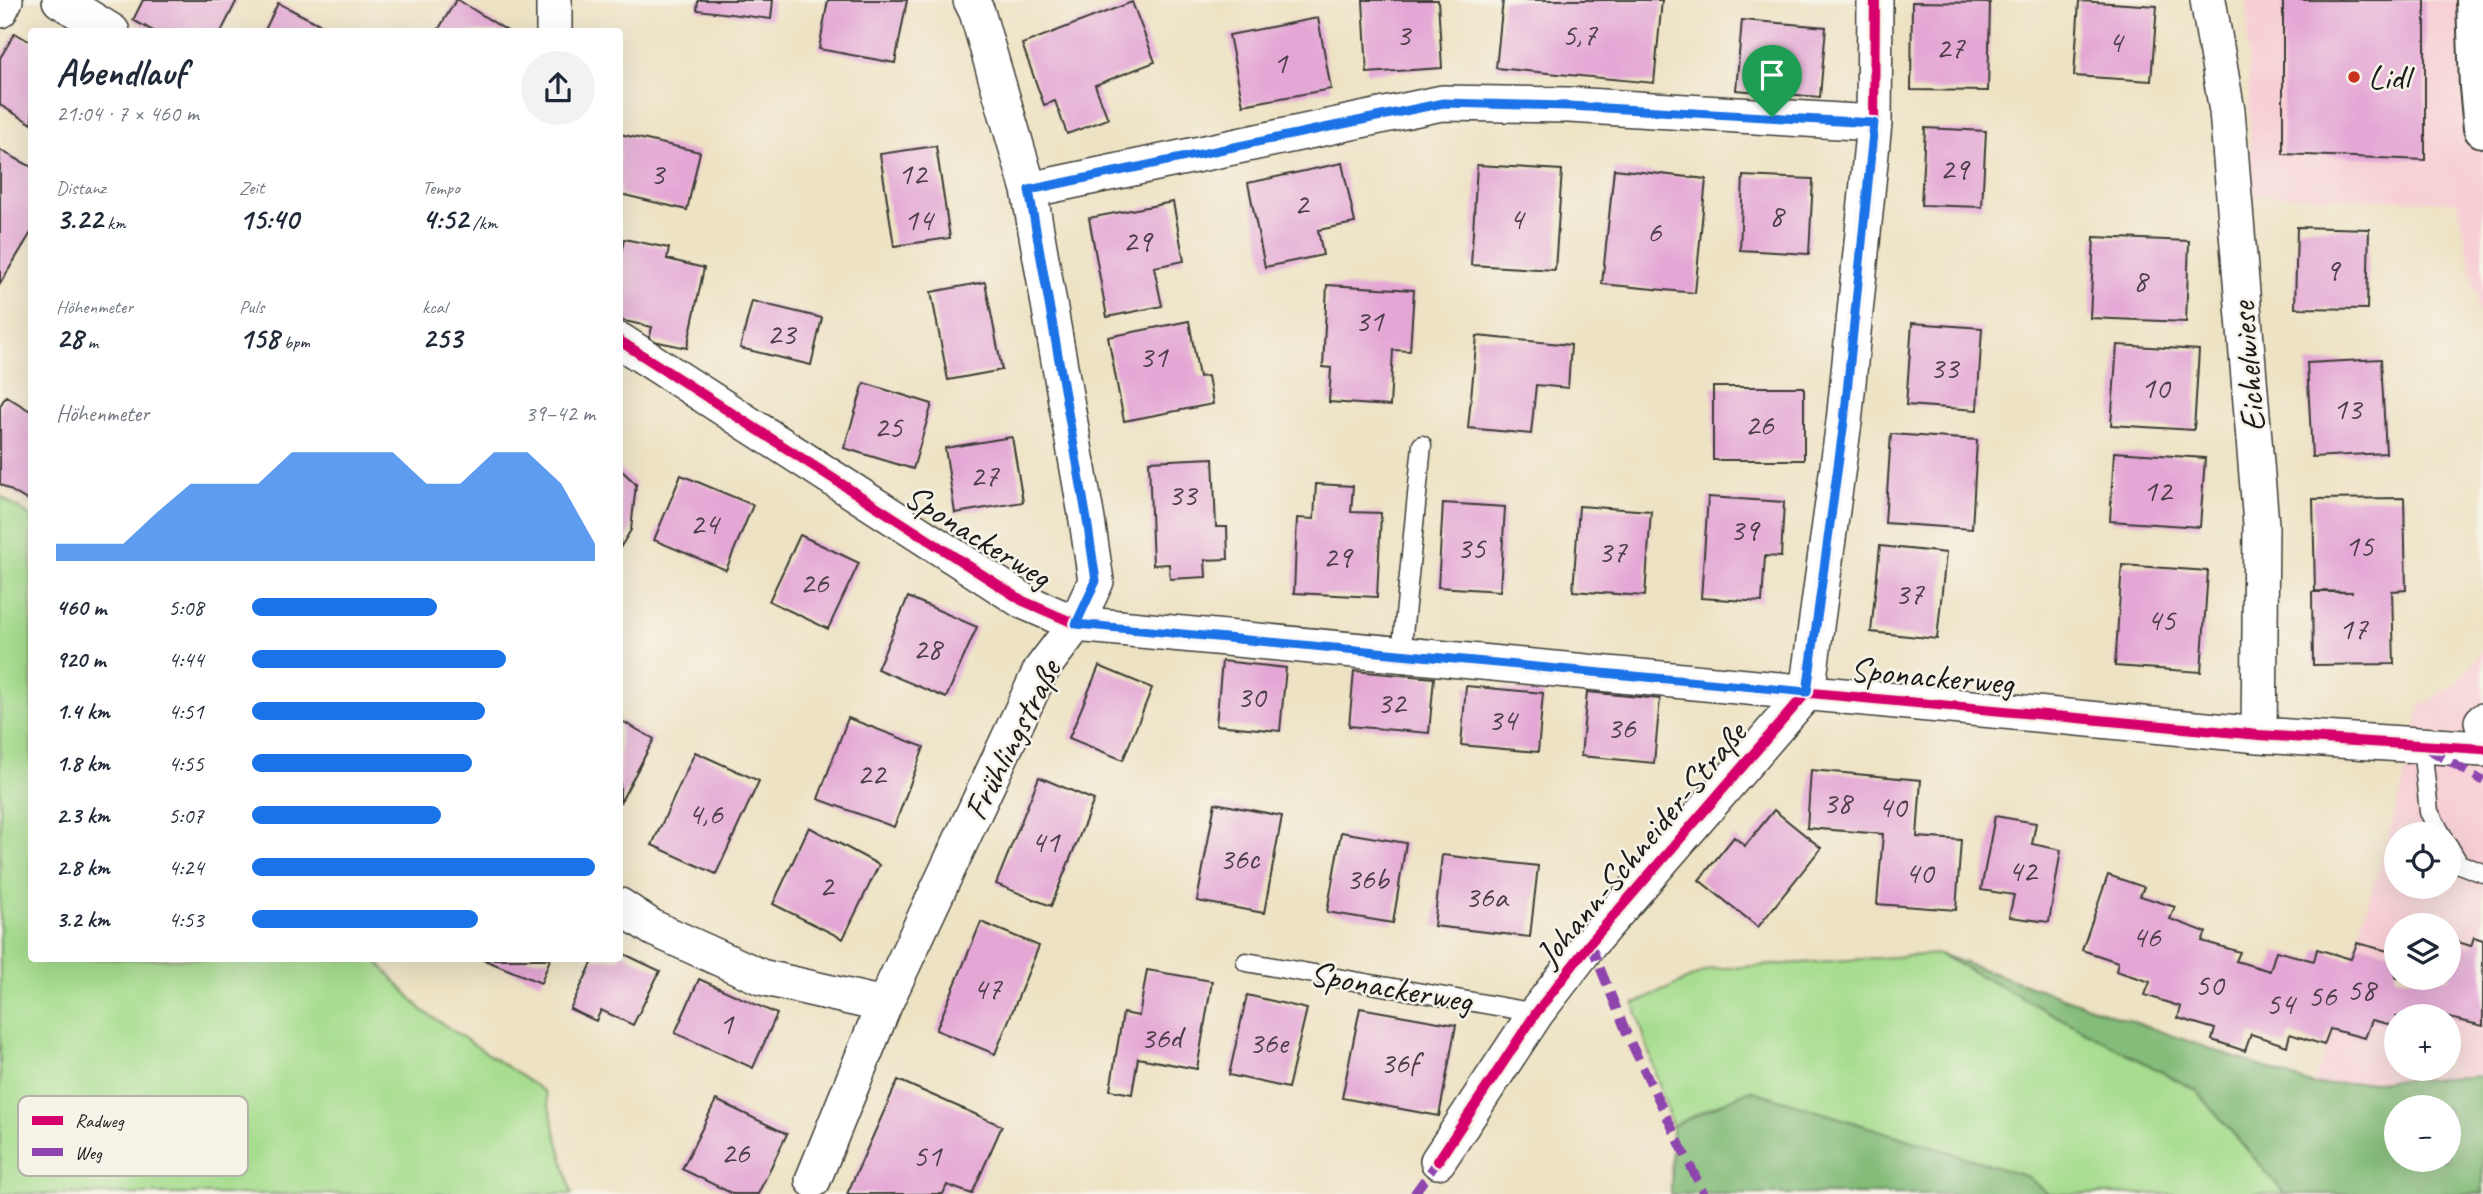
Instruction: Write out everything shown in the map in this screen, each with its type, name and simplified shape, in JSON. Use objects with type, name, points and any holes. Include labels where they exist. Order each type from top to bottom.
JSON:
[{"type":"main road","points":[[2476,0],[2483,128]]},
{"type":"street","points":[[0,10],[5,0]]},
{"type":"street","points":[[60,0],[106,28]]},
{"type":"street","points":[[554,0],[554,28]]},
{"type":"street","name":"Frühlingstraße","points":[[813,1180],[884,1005],[1041,670],[1076,624],[1096,581],[1029,190],[977,12],[971,0]]},
{"type":"street","points":[[1807,692],[1844,422],[1874,123],[1875,0]]},
{"type":"street","name":"Eichelwiese","points":[[2208,0],[2227,111],[2261,524],[2259,735]]},
{"type":"street","points":[[1029,190],[1443,103],[1569,106],[1874,123]]},
{"type":"street","name":"Sponackerweg","points":[[623,343],[1024,601],[1076,624],[2259,735],[2422,746],[2483,728]]},
{"type":"street","name":"Johann-Schneider-Straße","points":[[1438,1161],[1536,1013],[1590,943],[1807,692]]},
{"type":"street","points":[[623,908],[653,928],[761,977],[884,1005]]},
{"type":"lane","points":[[1401,655],[1422,445]]},
{"type":"lane","points":[[2422,746],[2430,813],[2435,822]]},
{"type":"lane","points":[[2461,865],[2483,873]]},
{"type":"lane","name":"Sponackerweg","points":[[1245,962],[1536,1013]]},
{"type":"shaded area","points":[[2247,0],[2483,0],[2483,333],[2458,202],[2251,195]]},
{"type":"shaded area","points":[[2483,649],[2483,1075],[2461,1076],[2461,1004],[2384,1004],[2384,1081],[2314,1085],[2384,850],[2384,899],[2461,899],[2461,822],[2392,822],[2420,707],[2459,682]]},
{"type":"green space","points":[[0,496],[28,515],[28,962],[378,962],[422,1010],[545,1092],[572,1194],[0,1194]]},
{"type":"green space","points":[[1939,954],[2196,1090],[2285,1194],[2048,1194],[2028,1177],[1750,1090],[1672,1126],[1634,1004],[1710,969]]},
{"type":"green space","points":[[1939,954],[2314,1085],[2461,1081],[2461,1077],[2483,1076],[2483,1194],[2285,1194],[2196,1090]]},
{"type":"green space","points":[[1750,1090],[2028,1177],[2048,1194],[1671,1194],[1672,1126]]},
{"type":"building","points":[[143,0],[237,0],[223,28],[148,28],[133,20]]},
{"type":"building","points":[[458,0],[503,28],[439,28]]},
{"type":"building","points":[[698,0],[773,0],[771,19],[697,10]]},
{"type":"building","points":[[828,0],[907,0],[895,63],[819,49]]},
{"type":"building","points":[[1363,0],[1438,0],[1442,68],[1367,73]]},
{"type":"building","points":[[1503,0],[1662,0],[1654,83],[1496,68]]},
{"type":"building","name":"Lidl","points":[[2283,0],[2425,0],[2425,160],[2283,154]]},
{"type":"building","points":[[2079,1],[2157,6],[2151,81],[2074,76]]},
{"type":"building","points":[[1132,2],[1155,62],[1095,85],[1108,119],[1067,134],[1055,101],[1044,105],[1022,44]]},
{"type":"building","points":[[1912,2],[1990,3],[1988,91],[1911,90]]},
{"type":"building","points":[[278,3],[327,28],[266,28]]},
{"type":"building","points":[[1318,18],[1331,89],[1243,105],[1229,35]]},
{"type":"building","points":[[1742,20],[1826,27],[1820,97],[1736,90]]},
{"type":"building","points":[[15,33],[28,41],[28,122],[0,105],[0,58]]},
{"type":"building","points":[[1925,128],[1986,131],[1982,207],[1921,205]]},
{"type":"building","points":[[623,135],[700,152],[687,210],[623,195]]},
{"type":"building","points":[[936,146],[950,238],[894,246],[880,154]]},
{"type":"building","points":[[0,150],[28,165],[28,238],[0,284]]},
{"type":"building","points":[[1342,163],[1355,223],[1318,230],[1323,255],[1265,267],[1248,183]]},
{"type":"building","points":[[1477,165],[1562,170],[1555,270],[1471,265]]},
{"type":"building","points":[[1614,169],[1706,179],[1695,293],[1602,284]]},
{"type":"building","points":[[1743,176],[1813,179],[1809,254],[1740,250]]},
{"type":"building","points":[[1173,202],[1184,261],[1154,267],[1162,306],[1107,317],[1089,218]]},
{"type":"building","points":[[2297,227],[2369,229],[2367,309],[2295,308]]},
{"type":"building","points":[[2094,237],[2189,241],[2186,322],[2090,318]]},
{"type":"building","points":[[624,239],[669,248],[667,259],[704,268],[687,348],[649,340],[652,327],[623,321]]},
{"type":"building","points":[[985,282],[1002,370],[948,380],[931,292]]},
{"type":"building","points":[[1327,285],[1414,290],[1410,351],[1393,350],[1390,406],[1329,402],[1331,368],[1323,367]]},
{"type":"building","points":[[752,301],[822,318],[811,365],[740,348]]},
{"type":"building","points":[[1189,321],[1199,377],[1208,376],[1213,404],[1124,421],[1108,337]]},
{"type":"building","points":[[1912,323],[1982,328],[1977,410],[1906,405]]},
{"type":"building","points":[[1477,336],[1571,345],[1568,388],[1536,385],[1531,434],[1468,428]]},
{"type":"building","points":[[2117,345],[2199,350],[2194,430],[2111,425]]},
{"type":"building","points":[[2381,359],[2386,453],[2312,457],[2307,363]]},
{"type":"building","points":[[864,383],[932,404],[913,469],[844,448]]},
{"type":"building","points":[[1713,387],[1804,387],[1804,460],[1713,460]]},
{"type":"building","points":[[6,396],[28,410],[28,501],[0,484],[0,406]]},
{"type":"building","points":[[1891,434],[1977,440],[1972,529],[1885,523]]},
{"type":"building","points":[[1012,437],[1023,502],[955,513],[945,448]]},
{"type":"building","points":[[2114,452],[2205,458],[2200,527],[2110,521]]},
{"type":"building","points":[[1213,458],[1216,527],[1227,527],[1228,559],[1205,560],[1206,577],[1170,579],[1169,564],[1153,565],[1149,461]]},
{"type":"building","points":[[623,472],[636,484],[631,530],[623,543]]},
{"type":"building","points":[[681,475],[753,505],[726,570],[654,540]]},
{"type":"building","points":[[1316,484],[1353,486],[1351,512],[1381,513],[1377,597],[1294,593],[1297,518],[1314,519]]},
{"type":"building","points":[[1708,497],[1784,502],[1781,557],[1765,556],[1762,602],[1701,598]]},
{"type":"building","points":[[2404,498],[2406,590],[2392,591],[2394,664],[2313,665],[2312,592],[2353,592],[2315,591],[2313,499]]},
{"type":"building","points":[[1443,503],[1505,507],[1500,591],[1438,587]]},
{"type":"building","points":[[1579,506],[1651,511],[1645,596],[1573,591]]},
{"type":"building","points":[[800,535],[859,563],[828,629],[769,601]]},
{"type":"building","points":[[1880,546],[1946,553],[1937,639],[1871,632]]},
{"type":"building","points":[[2122,565],[2208,571],[2201,672],[2115,666]]},
{"type":"building","points":[[908,597],[977,627],[946,698],[877,669]]},
{"type":"building","points":[[1222,661],[1286,668],[1280,731],[1216,725]]},
{"type":"building","points":[[1099,666],[1152,688],[1123,760],[1069,738]]},
{"type":"building","points":[[1354,671],[1434,678],[1429,733],[1349,726]]},
{"type":"building","points":[[1466,686],[1543,693],[1538,752],[1461,745]]},
{"type":"building","points":[[1587,692],[1660,699],[1654,763],[1581,756]]},
{"type":"building","points":[[848,718],[924,747],[894,827],[818,799]]},
{"type":"building","points":[[623,722],[654,739],[623,797]]},
{"type":"building","points":[[695,752],[759,781],[716,874],[652,845]]},
{"type":"building","points":[[1811,770],[1921,780],[1917,837],[1961,840],[1956,910],[1877,904],[1883,834],[1807,828]]},
{"type":"building","points":[[1039,777],[1094,800],[1051,906],[996,884]]},
{"type":"building","points":[[1215,803],[1282,816],[1264,913],[1197,901]]},
{"type":"building","points":[[1774,810],[1821,848],[1758,927],[1699,880],[1734,837],[1745,846]]},
{"type":"building","points":[[1995,816],[2036,823],[2032,844],[2061,850],[2049,922],[2009,917],[2014,895],[1981,890]]},
{"type":"building","points":[[809,827],[879,865],[843,939],[773,904]]},
{"type":"building","points":[[1341,832],[1406,843],[1393,923],[1327,912]]},
{"type":"building","points":[[1442,855],[1538,866],[1530,937],[1434,926]]},
{"type":"building","points":[[2108,875],[2144,887],[2140,896],[2175,907],[2170,919],[2206,932],[2202,941],[2240,952],[2236,961],[2270,971],[2276,951],[2314,961],[2317,949],[2351,959],[2357,943],[2384,950],[2384,990],[2461,990],[2461,943],[2471,946],[2474,937],[2483,940],[2483,1026],[2461,1021],[2461,1004],[2384,1004],[2384,1023],[2372,1020],[2365,1038],[2330,1029],[2324,1045],[2290,1034],[2287,1046],[2251,1034],[2245,1051],[2212,1040],[2215,1029],[2178,1018],[2181,1007],[2145,995],[2150,982],[2116,971],[2118,962],[2082,950]]},
{"type":"building","points":[[981,922],[1039,946],[995,1054],[936,1030]]},
{"type":"building","points":[[623,953],[660,971],[633,1025],[601,1010],[596,1021],[570,1009],[593,962],[623,962]]},
{"type":"building","points":[[489,962],[549,962],[541,983]]},
{"type":"building","points":[[1147,970],[1212,981],[1197,1069],[1138,1058],[1132,1094],[1110,1090],[1123,1013],[1139,1016]]},
{"type":"building","points":[[699,979],[777,1014],[753,1068],[675,1033]]},
{"type":"building","points":[[1247,995],[1307,1009],[1288,1088],[1229,1075]]},
{"type":"building","points":[[1360,1008],[1456,1025],[1439,1116],[1342,1098]]},
{"type":"building","points":[[898,1080],[1002,1126],[972,1194],[947,1185],[943,1194],[847,1194]]},
{"type":"building","points":[[716,1100],[787,1134],[758,1194],[733,1194],[682,1169]]},
{"type":"marked path","points":[[2428,749],[2483,781]]},
{"type":"marked path","points":[[1590,943],[1629,1039],[1704,1194]]},
{"type":"marked path","points":[[1414,1194],[1438,1161]]},
{"type":"cycle path","points":[[1438,1161],[1536,1013],[1590,943],[1807,692],[1844,422],[1874,123],[1875,0]]},
{"type":"cycle path","points":[[623,343],[1023,601],[1076,624],[2259,735],[2483,749]]},
{"type":"place","name":"Lidl","points":[[2354,77]]},
{"type":"route","points":[[1443,103],[1569,106],[1772,117],[1874,123],[1844,422],[1807,692],[1076,624],[1096,581],[1029,190],[1443,103]]}]
